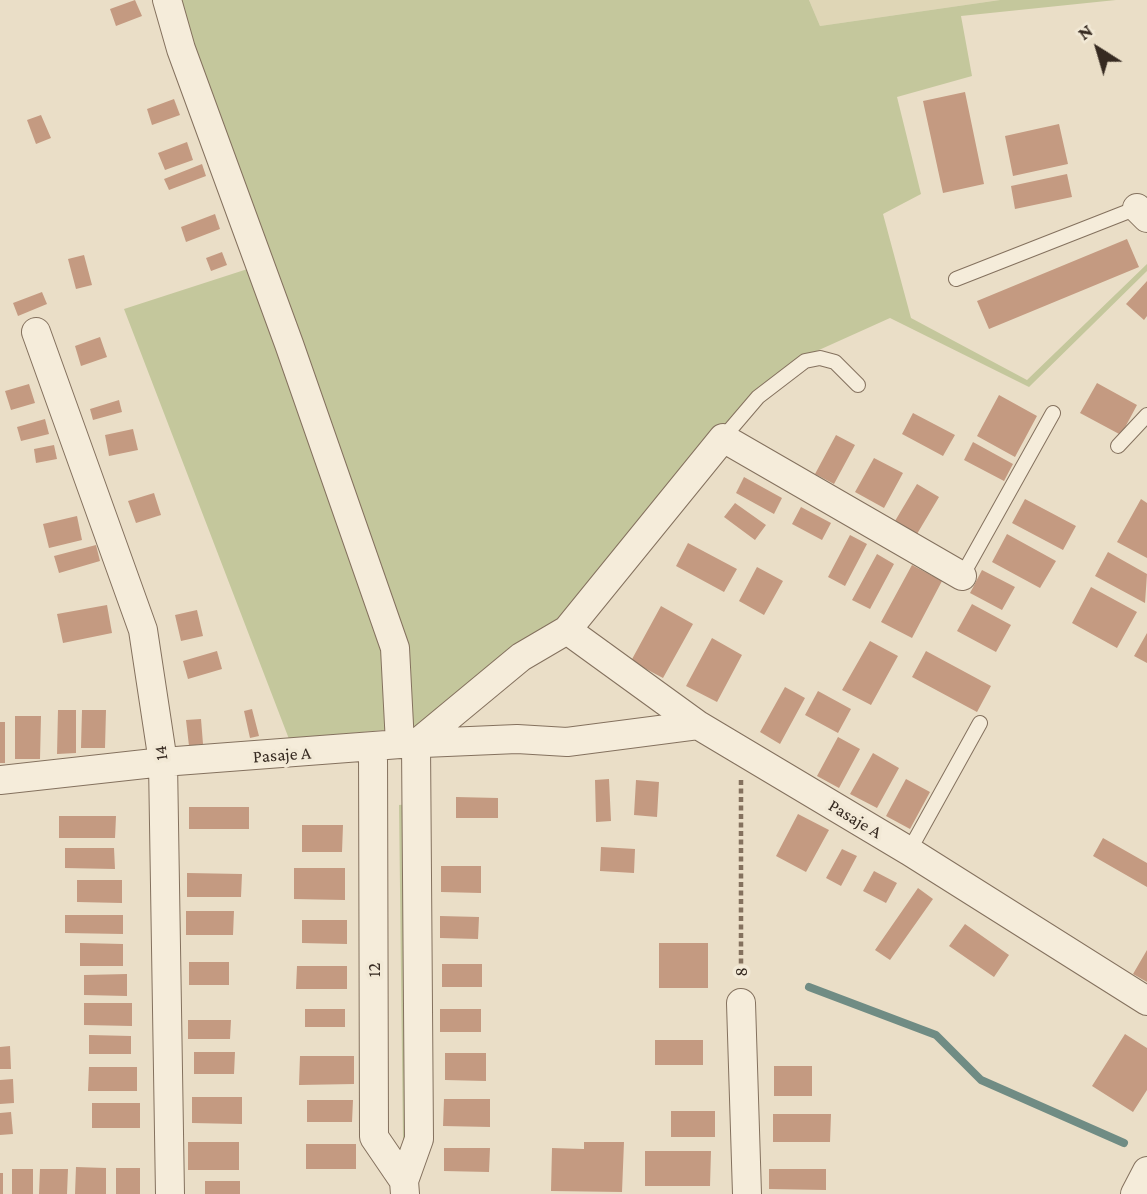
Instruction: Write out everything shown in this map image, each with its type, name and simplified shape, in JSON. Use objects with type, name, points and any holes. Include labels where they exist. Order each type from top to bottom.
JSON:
[{"type":"street","points":[[167,0],[181,49],[289,344],[395,648],[396,746]]},
{"type":"street","name":"14","points":[[36,332],[143,630],[163,762],[170,1194]]},
{"type":"street","points":[[396,746],[521,657],[567,630],[723,438],[962,576]]},
{"type":"street","name":"Pasaje A","points":[[567,630],[698,725],[909,851],[1147,1001]]},
{"type":"street","name":"Pasaje A","points":[[0,780],[163,762],[396,746],[517,739],[568,742],[698,725]]},
{"type":"street","name":"12","points":[[396,746],[374,1137],[405,1188]]},
{"type":"street","name":"12","points":[[396,746],[419,1139],[405,1188]]},
{"type":"street","name":"8","points":[[741,1003],[747,1194]]},
{"type":"street","points":[[1135,1194],[1147,1171]]},
{"type":"lane","points":[[956,279],[1142,213]]},
{"type":"lane","points":[[723,438],[758,397],[805,361],[820,358],[835,362],[858,385]]},
{"type":"lane","points":[[962,576],[1053,413]]},
{"type":"lane","points":[[1118,446],[1147,415]]},
{"type":"lane","points":[[909,851],[980,723]]},
{"type":"path","name":"8","points":[[741,751],[741,1003]]},
{"type":"shaded area","points":[[809,0],[1000,0],[820,26]]},
{"type":"green space","points":[[178,0],[809,0],[820,26],[1000,0],[1116,0],[961,16],[972,76],[897,97],[921,194],[883,214],[911,318],[1027,380],[1147,264],[1147,271],[1029,387],[890,318],[799,359],[580,617],[437,725],[289,739],[124,309],[263,264]]},
{"type":"green space","points":[[409,804],[412,1142],[403,1141],[399,805]]},
{"type":"building","points":[[135,0],[142,16],[116,26],[110,9]]},
{"type":"building","points":[[965,92],[984,184],[943,193],[923,101]]},
{"type":"building","points":[[174,99],[180,115],[152,125],[147,109]]},
{"type":"building","points":[[41,115],[51,138],[36,144],[27,120]]},
{"type":"building","points":[[1059,124],[1068,164],[1013,176],[1005,136]]},
{"type":"building","points":[[187,142],[193,160],[165,170],[158,153]]},
{"type":"building","points":[[202,164],[206,176],[169,190],[164,179]]},
{"type":"building","points":[[1067,174],[1072,197],[1015,209],[1011,186]]},
{"type":"building","points":[[215,214],[220,229],[186,242],[181,227]]},
{"type":"building","points":[[1127,239],[1139,267],[989,329],[977,301]]},
{"type":"building","points":[[222,252],[227,265],[211,271],[206,258]]},
{"type":"building","points":[[84,255],[92,285],[76,289],[68,259]]},
{"type":"building","points":[[1147,281],[1147,316],[1144,320],[1126,304]]},
{"type":"building","points":[[42,292],[47,304],[18,316],[13,303]]},
{"type":"building","points":[[100,337],[107,357],[81,366],[75,346]]},
{"type":"building","points":[[1097,383],[1137,405],[1121,435],[1080,413]]},
{"type":"building","points":[[29,384],[35,403],[11,410],[5,391]]},
{"type":"building","points":[[999,395],[1037,416],[1015,457],[977,436]]},
{"type":"building","points":[[119,400],[122,412],[93,420],[90,409]]},
{"type":"building","points":[[913,413],[955,435],[943,456],[902,434]]},
{"type":"building","points":[[45,419],[49,434],[21,441],[17,427]]},
{"type":"building","points":[[133,429],[138,450],[109,456],[105,435]]},
{"type":"building","points":[[836,435],[855,445],[834,484],[815,474]]},
{"type":"building","points":[[973,442],[1013,464],[1004,481],[964,460]]},
{"type":"building","points":[[54,445],[57,459],[36,463],[34,449]]},
{"type":"building","points":[[874,458],[903,473],[884,508],[855,492]]},
{"type":"building","points":[[744,477],[782,498],[774,514],[736,493]]},
{"type":"building","points":[[917,484],[939,497],[914,539],[892,526]]},
{"type":"building","points":[[154,493],[161,515],[136,523],[128,501]]},
{"type":"building","points":[[1025,499],[1076,526],[1063,550],[1012,523]]},
{"type":"building","points":[[1141,499],[1147,503],[1147,558],[1117,542]]},
{"type":"building","points":[[735,503],[766,525],[755,540],[724,517]]},
{"type":"building","points":[[801,507],[831,523],[822,540],[792,524]]},
{"type":"building","points":[[77,516],[82,540],[49,548],[43,524]]},
{"type":"building","points":[[1007,534],[1056,561],[1040,588],[992,562]]},
{"type":"building","points":[[850,535],[867,544],[845,586],[828,577]]},
{"type":"building","points":[[688,543],[737,569],[724,592],[676,566]]},
{"type":"building","points":[[96,545],[100,561],[59,573],[54,556]]},
{"type":"building","points":[[1108,552],[1147,574],[1145,603],[1095,576]]},
{"type":"building","points":[[877,554],[894,564],[870,609],[852,600]]},
{"type":"building","points":[[912,565],[942,581],[912,638],[881,622]]},
{"type":"building","points":[[757,567],[783,581],[764,615],[739,601]]},
{"type":"building","points":[[982,570],[1015,587],[1002,610],[970,593]]},
{"type":"building","points":[[1091,587],[1137,612],[1117,648],[1072,623]]},
{"type":"building","points":[[972,604],[1011,625],[996,652],[957,631]]},
{"type":"building","points":[[107,605],[112,633],[63,643],[57,614]]},
{"type":"building","points":[[661,606],[693,624],[663,678],[631,661]]},
{"type":"building","points":[[197,610],[203,636],[181,641],[175,615]]},
{"type":"building","points":[[1147,633],[1147,663],[1134,656]]},
{"type":"building","points":[[712,638],[742,655],[717,702],[686,686]]},
{"type":"building","points":[[870,641],[898,656],[871,705],[842,690]]},
{"type":"building","points":[[217,651],[222,669],[188,679],[183,661]]},
{"type":"building","points":[[926,651],[991,686],[977,712],[912,677]]},
{"type":"building","points":[[785,687],[805,698],[780,744],[760,732]]},
{"type":"building","points":[[818,691],[851,709],[838,733],[805,715]]},
{"type":"building","points":[[252,709],[259,736],[250,738],[244,711]]},
{"type":"building","points":[[58,710],[76,710],[76,753],[57,754]]},
{"type":"building","points":[[82,710],[106,710],[105,748],[81,748]]},
{"type":"building","points":[[15,716],[41,716],[40,759],[15,759]]},
{"type":"building","points":[[201,719],[203,744],[189,746],[186,720]]},
{"type":"building","points":[[0,722],[5,722],[5,763],[0,763]]},
{"type":"building","points":[[838,737],[860,749],[839,788],[817,776]]},
{"type":"building","points":[[873,753],[899,768],[877,808],[850,794]]},
{"type":"building","points":[[609,779],[611,821],[596,822],[595,780]]},
{"type":"building","points":[[906,779],[930,792],[910,829],[886,816]]},
{"type":"building","points":[[636,780],[659,782],[657,817],[634,815]]},
{"type":"building","points":[[456,797],[498,798],[498,818],[456,818]]},
{"type":"building","points":[[189,807],[249,807],[249,829],[189,829]]},
{"type":"building","points":[[798,814],[829,830],[806,872],[776,856]]},
{"type":"building","points":[[59,816],[116,816],[115,838],[59,838]]},
{"type":"building","points":[[302,825],[343,825],[342,852],[302,852]]},
{"type":"building","points":[[1103,838],[1147,863],[1147,887],[1093,856]]},
{"type":"building","points":[[601,847],[635,849],[634,873],[600,871]]},
{"type":"building","points":[[65,848],[114,848],[115,869],[65,868]]},
{"type":"building","points":[[842,849],[857,856],[841,886],[826,878]]},
{"type":"building","points":[[441,866],[481,866],[481,893],[441,892]]},
{"type":"building","points":[[294,868],[345,868],[345,900],[294,899]]},
{"type":"building","points":[[874,871],[897,883],[886,903],[863,891]]},
{"type":"building","points":[[187,873],[242,874],[241,897],[187,897]]},
{"type":"building","points":[[77,880],[122,880],[122,903],[77,902]]},
{"type":"building","points":[[918,888],[933,899],[890,960],[875,950]]},
{"type":"building","points":[[186,911],[234,911],[233,935],[186,935]]},
{"type":"building","points":[[65,915],[123,915],[123,934],[65,933]]},
{"type":"building","points":[[440,916],[479,917],[478,939],[440,938]]},
{"type":"building","points":[[302,920],[347,920],[347,944],[302,943]]},
{"type":"building","points":[[965,924],[1009,955],[994,977],[949,946]]},
{"type":"building","points":[[80,943],[123,944],[123,966],[80,966]]},
{"type":"building","points":[[659,943],[708,943],[708,988],[659,988]]},
{"type":"building","points":[[1147,950],[1147,982],[1133,974]]},
{"type":"building","points":[[189,962],[229,962],[229,985],[189,985]]},
{"type":"building","points":[[442,964],[482,964],[482,987],[442,987]]},
{"type":"building","points":[[297,966],[347,966],[347,989],[296,989]]},
{"type":"building","points":[[127,974],[127,996],[84,995],[84,975]]},
{"type":"building","points":[[84,1003],[132,1003],[132,1026],[84,1025]]},
{"type":"building","points":[[305,1009],[345,1009],[345,1027],[305,1027]]},
{"type":"building","points":[[440,1009],[481,1009],[481,1032],[440,1032]]},
{"type":"building","points":[[188,1020],[231,1020],[230,1039],[188,1039]]},
{"type":"building","points":[[1125,1034],[1147,1048],[1147,1090],[1133,1112],[1092,1086]]},
{"type":"building","points":[[89,1035],[131,1036],[131,1054],[89,1054]]},
{"type":"building","points":[[655,1040],[703,1040],[703,1065],[655,1065]]},
{"type":"building","points":[[10,1046],[11,1069],[0,1069],[0,1047]]},
{"type":"building","points":[[194,1052],[235,1052],[234,1074],[194,1074]]},
{"type":"building","points":[[445,1053],[486,1053],[486,1081],[445,1080]]},
{"type":"building","points":[[300,1056],[354,1056],[354,1084],[299,1085]]},
{"type":"building","points":[[774,1066],[812,1066],[812,1096],[774,1096]]},
{"type":"building","points":[[89,1067],[137,1067],[137,1091],[88,1091]]},
{"type":"building","points":[[13,1079],[14,1103],[0,1104],[0,1080]]},
{"type":"building","points":[[192,1097],[242,1097],[242,1124],[192,1123]]},
{"type":"building","points":[[444,1099],[490,1099],[490,1127],[443,1126]]},
{"type":"building","points":[[307,1100],[353,1100],[352,1122],[307,1122]]},
{"type":"building","points":[[92,1103],[140,1103],[140,1128],[92,1128]]},
{"type":"building","points":[[671,1111],[715,1111],[715,1137],[671,1137]]},
{"type":"building","points":[[11,1112],[13,1134],[0,1135],[0,1113]]},
{"type":"building","points":[[773,1114],[831,1114],[830,1142],[773,1142]]},
{"type":"building","points":[[188,1142],[239,1142],[239,1170],[188,1170]]},
{"type":"building","points":[[584,1142],[624,1142],[622,1192],[551,1191],[552,1148],[584,1149]]},
{"type":"building","points":[[306,1144],[356,1144],[356,1169],[306,1169]]},
{"type":"building","points":[[444,1148],[490,1148],[489,1172],[444,1171]]},
{"type":"building","points":[[645,1151],[711,1151],[710,1186],[645,1186]]},
{"type":"building","points":[[76,1167],[106,1168],[106,1194],[75,1194]]},
{"type":"building","points":[[116,1168],[140,1168],[140,1194],[116,1194]]},
{"type":"building","points":[[12,1169],[33,1169],[33,1194],[12,1194]]},
{"type":"building","points":[[40,1169],[68,1169],[67,1194],[39,1194]]},
{"type":"building","points":[[769,1169],[826,1169],[826,1190],[769,1189]]},
{"type":"building","points":[[0,1173],[3,1173],[3,1194],[0,1194]]},
{"type":"building","points":[[205,1181],[240,1181],[240,1194],[205,1194]]},
{"type":"waterway","points":[[809,987],[936,1035],[981,1080],[1124,1143]]}]
